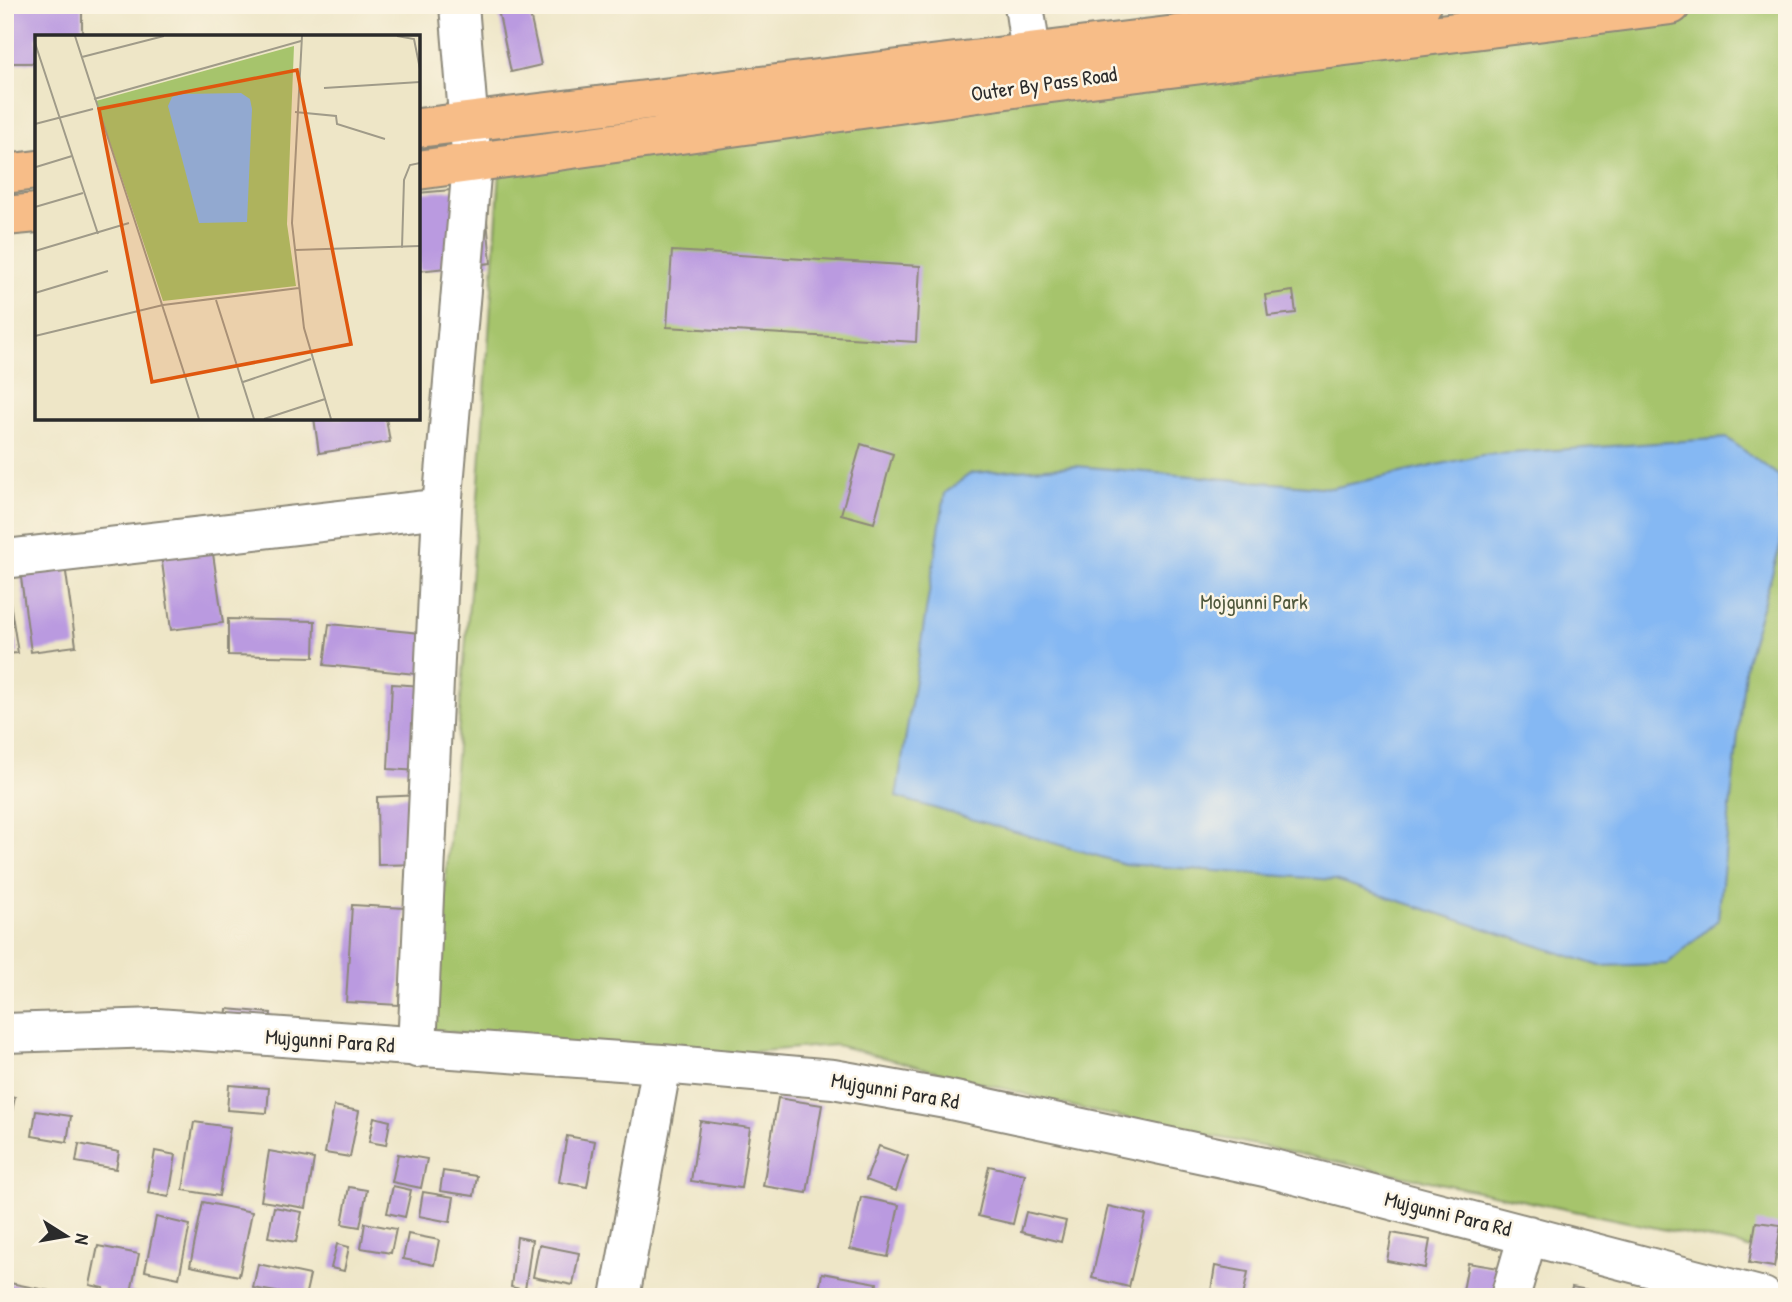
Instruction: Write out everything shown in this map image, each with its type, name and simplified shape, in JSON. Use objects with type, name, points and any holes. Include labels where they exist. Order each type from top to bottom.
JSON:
[{"type":"main road","name":"Outer By Pass Road","points":[[420,128],[1421,5]]},
{"type":"main road","name":"Outer By Pass Road","points":[[420,170],[1035,85],[1671,5]]},
{"type":"main road","points":[[5,174],[35,170]]},
{"type":"main road","points":[[5,216],[35,213]]},
{"type":"street","points":[[417,1048],[442,508],[472,164],[459,5]]},
{"type":"street","points":[[1024,5],[1031,53]]},
{"type":"street","points":[[5,559],[442,508]]},
{"type":"street","name":"Mujgunni Para Rd","points":[[5,1033],[157,1028],[833,1079],[946,1099],[1269,1168],[1763,1297]]},
{"type":"street","points":[[621,1297],[662,1064]]},
{"type":"street","points":[[1510,1297],[1528,1235]]},
{"type":"green space","name":"Mojgunni Park","points":[[1737,5],[1787,5],[1787,1261],[1739,1245],[1086,1110],[836,1045],[665,1059],[433,1030],[478,497],[500,171],[1036,93]]},
{"type":"water","points":[[1727,438],[1779,476],[1781,544],[1746,661],[1718,920],[1667,964],[1600,966],[1335,880],[1125,864],[896,797],[945,493],[971,473],[1076,466],[1332,488],[1482,455]]},
{"type":"building","points":[[5,5],[82,5],[82,35],[35,35],[35,63],[5,63]]},
{"type":"building","points":[[497,5],[528,5],[541,65],[511,72]]},
{"type":"building","points":[[484,187],[491,263],[420,271],[420,193]]},
{"type":"building","points":[[672,251],[920,266],[916,342],[667,327]]},
{"type":"building","points":[[1293,291],[1296,313],[1268,316],[1265,295]]},
{"type":"building","points":[[314,420],[386,420],[390,442],[319,453]]},
{"type":"building","points":[[861,444],[893,454],[874,523],[841,514]]},
{"type":"building","points":[[211,540],[223,623],[171,630],[160,547]]},
{"type":"building","points":[[62,543],[76,646],[31,652],[17,548]]},
{"type":"building","points":[[5,570],[18,653],[5,654]]},
{"type":"building","points":[[228,619],[315,621],[314,657],[228,655]]},
{"type":"building","points":[[329,624],[440,635],[436,676],[324,665]]},
{"type":"building","points":[[392,684],[423,686],[419,771],[388,769]]},
{"type":"building","points":[[424,795],[426,864],[378,865],[377,797]]},
{"type":"building","points":[[352,905],[405,908],[399,1005],[346,1002]]},
{"type":"building","points":[[227,1009],[271,1013],[269,1030],[225,1027]]},
{"type":"building","points":[[229,1085],[269,1088],[267,1113],[227,1110]]},
{"type":"building","points":[[5,1095],[15,1097],[6,1140],[5,1140]]},
{"type":"building","points":[[778,1098],[822,1105],[807,1193],[763,1186]]},
{"type":"building","points":[[334,1106],[359,1111],[350,1157],[325,1153]]},
{"type":"building","points":[[36,1111],[71,1116],[67,1142],[32,1136]]},
{"type":"building","points":[[374,1117],[390,1121],[386,1145],[369,1142]]},
{"type":"building","points":[[700,1121],[750,1128],[741,1188],[691,1181]]},
{"type":"building","points":[[194,1122],[230,1127],[219,1196],[183,1190]]},
{"type":"building","points":[[567,1136],[595,1141],[587,1187],[559,1182]]},
{"type":"building","points":[[79,1144],[119,1152],[116,1169],[76,1162]]},
{"type":"building","points":[[879,1146],[908,1156],[896,1191],[866,1180]]},
{"type":"building","points":[[155,1151],[176,1155],[169,1197],[148,1193]]},
{"type":"building","points":[[269,1151],[314,1159],[306,1208],[261,1201]]},
{"type":"building","points":[[398,1154],[427,1159],[421,1188],[392,1182]]},
{"type":"building","points":[[989,1166],[1025,1174],[1013,1224],[978,1216]]},
{"type":"building","points":[[443,1171],[477,1176],[474,1196],[440,1191]]},
{"type":"building","points":[[393,1186],[411,1190],[405,1217],[387,1213]]},
{"type":"building","points":[[349,1187],[367,1190],[360,1227],[342,1224]]},
{"type":"building","points":[[423,1192],[454,1197],[450,1222],[419,1216]]},
{"type":"building","points":[[861,1197],[899,1205],[888,1257],[850,1249]]},
{"type":"building","points":[[203,1202],[252,1212],[239,1276],[190,1266]]},
{"type":"building","points":[[1108,1206],[1146,1215],[1129,1287],[1092,1278]]},
{"type":"building","points":[[274,1207],[302,1212],[296,1242],[268,1237]]},
{"type":"building","points":[[1026,1212],[1066,1221],[1061,1242],[1021,1232]]},
{"type":"building","points":[[156,1217],[190,1225],[179,1278],[145,1271]]},
{"type":"building","points":[[1756,1222],[1781,1225],[1774,1267],[1749,1263]]},
{"type":"building","points":[[365,1223],[396,1229],[391,1253],[361,1248]]},
{"type":"building","points":[[1392,1233],[1430,1240],[1425,1268],[1387,1261]]},
{"type":"building","points":[[408,1234],[439,1240],[434,1265],[403,1259]]},
{"type":"building","points":[[517,1237],[532,1240],[525,1290],[511,1287]]},
{"type":"building","points":[[337,1244],[349,1247],[344,1271],[331,1268]]},
{"type":"building","points":[[539,1245],[579,1253],[573,1285],[533,1277]]},
{"type":"building","points":[[98,1246],[139,1254],[131,1292],[147,1297],[103,1297],[104,1288],[90,1285]]},
{"type":"building","points":[[1468,1263],[1499,1268],[1494,1297],[1462,1297]]},
{"type":"building","points":[[258,1264],[310,1275],[305,1297],[253,1288]]},
{"type":"building","points":[[1215,1266],[1248,1272],[1243,1297],[1211,1291]]},
{"type":"building","points":[[822,1273],[877,1283],[875,1297],[818,1297]]},
{"type":"building","points":[[5,1282],[65,1294],[64,1297],[5,1297]]},
{"type":"building","points":[[1572,1287],[1604,1293],[1603,1297],[1570,1297]]},
{"type":"building","points":[[531,1291],[555,1295],[555,1297],[530,1297]]}]
